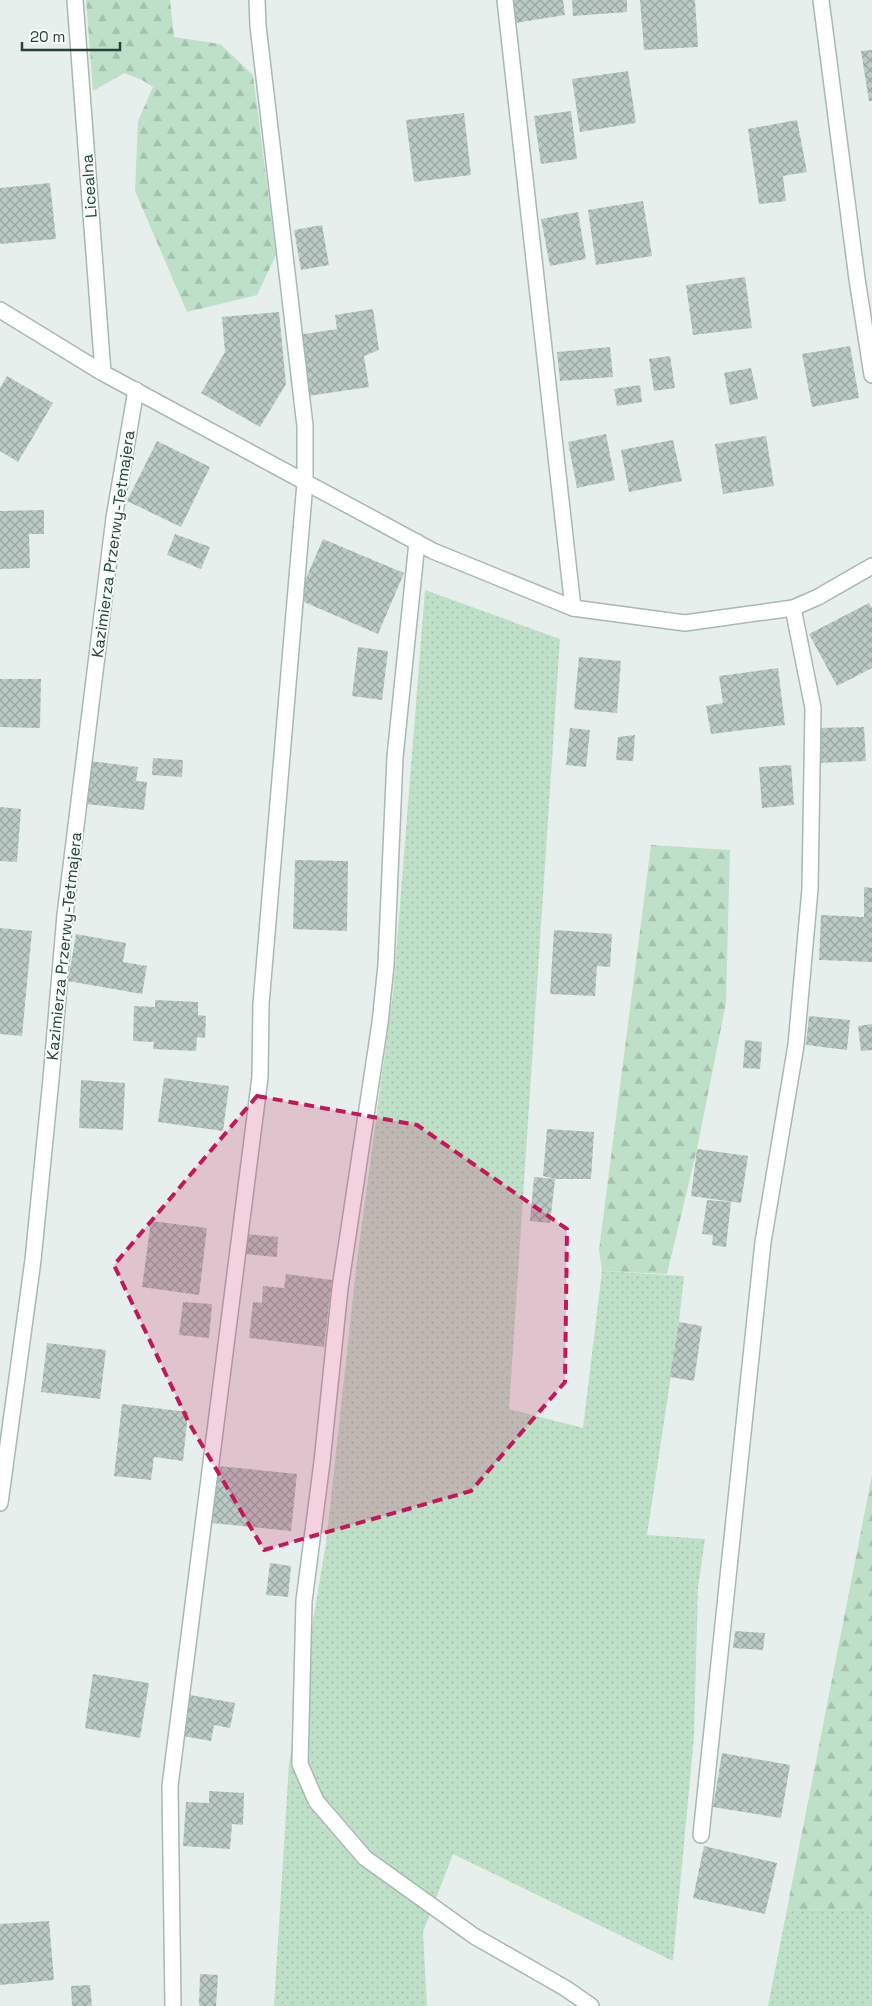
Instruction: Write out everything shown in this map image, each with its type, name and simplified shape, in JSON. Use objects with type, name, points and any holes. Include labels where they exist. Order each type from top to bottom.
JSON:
[{"type":"street","name":"Licealna","points":[[75,0],[103,373]]},
{"type":"street","points":[[173,2006],[170,1786],[260,1077],[260,1004],[305,483],[305,426],[258,26],[257,0]]},
{"type":"street","points":[[505,0],[573,608]]},
{"type":"street","points":[[821,0],[857,279],[872,375]]},
{"type":"street","points":[[0,310],[103,373],[417,542],[573,608],[685,623],[793,608],[872,566]]},
{"type":"street","name":"Kazimierza Przerwy-Tetmajera","points":[[0,1503],[33,1260],[72,866],[114,518],[136,390]]},
{"type":"street","points":[[417,542],[395,757],[386,965],[380,1023],[340,1288],[322,1462],[304,1601],[300,1764],[316,1801],[365,1858],[474,1936],[565,1988],[591,2006]]},
{"type":"street","points":[[701,1836],[763,1242],[796,1045],[810,889],[813,708],[793,608]]},
{"type":"highlighted area","points":[[257,1096],[417,1125],[567,1229],[565,1382],[471,1491],[264,1550],[189,1423],[114,1265]]},
{"type":"green space","points":[[86,0],[170,0],[174,37],[220,44],[253,75],[276,255],[257,295],[187,312],[135,191],[138,121],[153,87],[142,80],[124,73],[93,91]]},
{"type":"green space","points":[[425,590],[560,639],[509,1409],[583,1428],[602,1271],[684,1276],[679,1322],[647,1535],[705,1539],[698,1588],[694,1737],[673,1961],[453,1854],[423,1932],[427,2006],[274,2006],[289,1764],[326,1543],[357,1261],[393,993]]},
{"type":"green space","points":[[651,845],[730,850],[726,1003],[697,1149],[667,1274],[602,1271],[599,1250]]},
{"type":"green space","points":[[872,1475],[872,1910],[787,1909]]},
{"type":"green space","points":[[787,1909],[872,1910],[872,2006],[768,2006]]},
{"type":"building","points":[[512,0],[563,0],[565,15],[515,23]]},
{"type":"building","points":[[572,0],[627,0],[627,12],[573,16]]},
{"type":"building","points":[[640,0],[695,0],[698,47],[644,50]]},
{"type":"building","points":[[872,50],[872,101],[869,101],[861,51]]},
{"type":"building","points":[[628,71],[636,123],[580,132],[572,79]]},
{"type":"building","points":[[571,111],[577,159],[541,164],[534,116]]},
{"type":"building","points":[[464,113],[471,175],[414,182],[406,120]]},
{"type":"building","points":[[797,120],[807,172],[783,176],[786,201],[759,204],[748,129]]},
{"type":"building","points":[[50,183],[56,239],[0,244],[0,188]]},
{"type":"building","points":[[643,201],[652,256],[596,265],[588,210]]},
{"type":"building","points":[[578,212],[586,259],[550,266],[541,219]]},
{"type":"building","points":[[322,225],[329,265],[301,270],[294,230]]},
{"type":"building","points":[[745,277],[752,328],[693,335],[686,285]]},
{"type":"building","points":[[373,309],[379,350],[364,356],[369,387],[308,396],[298,335],[337,329],[335,315]]},
{"type":"building","points":[[279,312],[286,384],[260,427],[201,393],[225,352],[222,317]]},
{"type":"building","points":[[850,346],[859,398],[812,407],[802,354]]},
{"type":"building","points":[[610,347],[613,377],[560,381],[557,352]]},
{"type":"building","points":[[670,356],[675,388],[654,391],[649,359]]},
{"type":"building","points":[[751,368],[758,399],[730,405],[724,373]]},
{"type":"building","points":[[7,376],[53,403],[18,462],[0,451],[0,388]]},
{"type":"building","points":[[640,385],[642,402],[617,406],[614,389]]},
{"type":"building","points":[[606,434],[615,480],[577,488],[568,442]]},
{"type":"building","points":[[766,436],[774,486],[723,494],[715,444]]},
{"type":"building","points":[[673,440],[682,481],[629,492],[621,450]]},
{"type":"building","points":[[157,441],[210,467],[181,527],[127,501]]},
{"type":"building","points":[[44,510],[44,534],[29,534],[30,568],[0,569],[0,511]]},
{"type":"building","points":[[175,534],[210,547],[201,569],[167,555]]},
{"type":"building","points":[[323,539],[404,573],[378,634],[297,599]]},
{"type":"building","points":[[869,603],[872,608],[872,668],[837,686],[809,634]]},
{"type":"building","points":[[358,647],[388,651],[382,700],[352,696]]},
{"type":"building","points":[[579,657],[621,661],[617,713],[574,709]]},
{"type":"building","points":[[778,668],[785,725],[711,734],[706,706],[723,703],[719,676]]},
{"type":"building","points":[[0,679],[41,679],[40,728],[0,727]]},
{"type":"building","points":[[864,727],[866,761],[818,763],[817,728]]},
{"type":"building","points":[[570,728],[590,730],[586,767],[566,765]]},
{"type":"building","points":[[635,735],[633,761],[616,760],[618,737]]},
{"type":"building","points":[[153,758],[183,760],[182,777],[152,775]]},
{"type":"building","points":[[90,761],[138,767],[136,781],[147,782],[144,810],[85,804]]},
{"type":"building","points":[[791,765],[794,805],[762,808],[759,767]]},
{"type":"building","points":[[0,807],[21,809],[17,862],[0,861]]},
{"type":"building","points":[[295,860],[348,861],[347,931],[293,929]]},
{"type":"building","points":[[864,887],[872,888],[872,962],[819,960],[821,915],[864,917]]},
{"type":"building","points":[[0,928],[32,931],[22,1036],[0,1034]]},
{"type":"building","points":[[554,930],[612,934],[610,967],[597,966],[595,996],[550,994]]},
{"type":"building","points":[[76,934],[126,943],[123,962],[147,966],[142,994],[68,981]]},
{"type":"building","points":[[155,1000],[198,1002],[198,1015],[206,1016],[205,1038],[197,1037],[196,1051],[153,1049],[154,1042],[133,1041],[134,1006],[155,1007]]},
{"type":"building","points":[[809,1016],[850,1020],[847,1050],[806,1045]]},
{"type":"building","points":[[872,1024],[872,1050],[861,1051],[858,1026]]},
{"type":"building","points":[[745,1040],[762,1042],[760,1069],[743,1068]]},
{"type":"building","points":[[164,1078],[229,1086],[223,1131],[158,1122]]},
{"type":"building","points":[[81,1080],[125,1083],[123,1130],[79,1128]]},
{"type":"building","points":[[547,1129],[594,1132],[591,1179],[555,1179],[543,1176]]},
{"type":"building","points":[[697,1149],[748,1156],[741,1203],[691,1196]]},
{"type":"building","points":[[534,1177],[555,1179],[550,1223],[530,1221]]},
{"type":"building","points":[[707,1200],[731,1202],[726,1247],[712,1245],[713,1235],[702,1234]]},
{"type":"building","points":[[151,1221],[207,1228],[199,1295],[142,1287]]},
{"type":"building","points":[[246,1234],[278,1237],[277,1257],[244,1254]]},
{"type":"building","points":[[286,1274],[332,1280],[324,1347],[249,1338],[253,1302],[262,1303],[263,1286],[284,1288]]},
{"type":"building","points":[[183,1302],[212,1304],[209,1338],[179,1335]]},
{"type":"building","points":[[679,1322],[702,1326],[694,1381],[670,1377]]},
{"type":"building","points":[[47,1343],[106,1350],[100,1399],[41,1392]]},
{"type":"building","points":[[122,1404],[188,1412],[183,1461],[154,1457],[151,1480],[114,1476]]},
{"type":"building","points":[[218,1466],[297,1474],[291,1531],[212,1523]]},
{"type":"building","points":[[270,1563],[291,1566],[288,1597],[266,1595]]},
{"type":"building","points":[[735,1631],[765,1633],[763,1650],[733,1648]]},
{"type":"building","points":[[93,1674],[149,1683],[140,1738],[85,1728]]},
{"type":"building","points":[[190,1695],[235,1703],[230,1728],[214,1725],[211,1741],[183,1736]]},
{"type":"building","points":[[722,1753],[790,1765],[781,1818],[713,1807]]},
{"type":"building","points":[[209,1791],[244,1793],[243,1825],[232,1824],[230,1849],[183,1846],[186,1802],[209,1803]]},
{"type":"building","points":[[704,1846],[777,1863],[765,1914],[693,1898]]},
{"type":"building","points":[[49,1921],[54,1980],[0,1985],[0,1924]]},
{"type":"building","points":[[200,1974],[218,1975],[216,2006],[199,2006]]},
{"type":"building","points":[[90,1985],[92,2006],[72,2006],[71,1986]]}]
